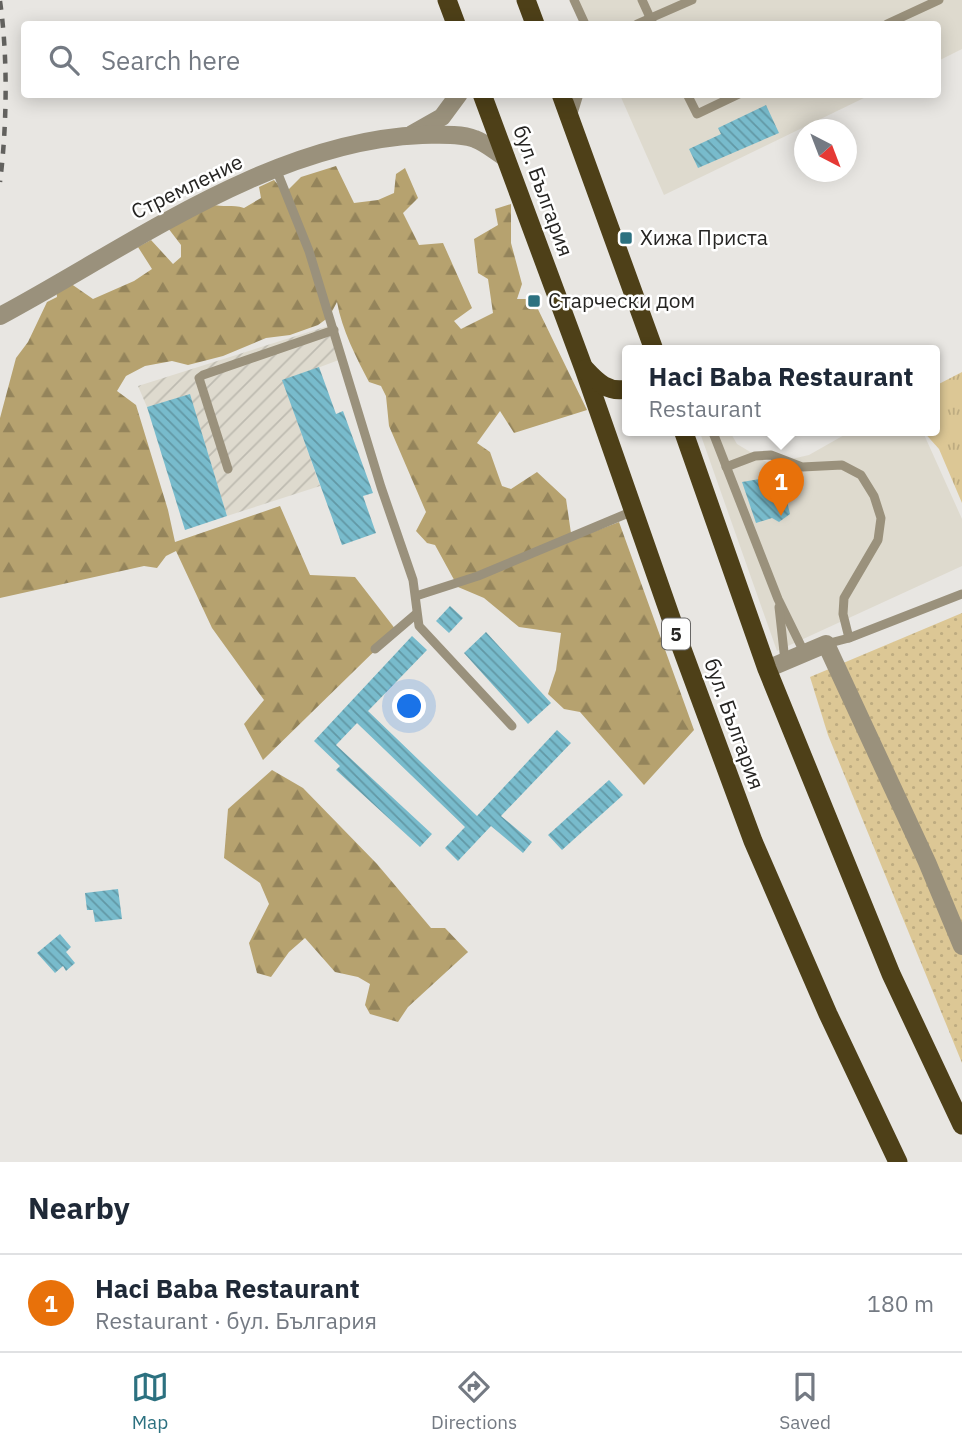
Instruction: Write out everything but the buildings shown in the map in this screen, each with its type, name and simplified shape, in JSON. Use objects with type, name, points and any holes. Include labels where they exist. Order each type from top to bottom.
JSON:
[{"type":"highway","points":[[447,0],[455,21]]},
{"type":"highway","points":[[526,0],[534,21]]},
{"type":"highway","name":"бул. България","points":[[484,98],[753,841],[828,1014],[898,1162]]},
{"type":"highway","points":[[562,98],[653,345]]},
{"type":"highway","points":[[584,369],[602,386],[613,390],[622,389]]},
{"type":"highway","points":[[685,436],[767,669],[891,974],[962,1125]]},
{"type":"street","points":[[408,136],[442,117],[456,98]]},
{"type":"street","name":"Стремление","points":[[0,316],[56,286],[108,253],[215,197],[276,169],[353,143],[408,136],[473,138],[506,158]]},
{"type":"street","points":[[767,669],[826,644],[962,946]]},
{"type":"lane","points":[[574,0],[584,21]]},
{"type":"lane","points":[[642,0],[651,21]]},
{"type":"lane","points":[[653,21],[692,0]]},
{"type":"lane","points":[[894,21],[939,0]]},
{"type":"lane","points":[[571,122],[578,98]]},
{"type":"lane","points":[[689,98],[697,114],[731,98]]},
{"type":"lane","points":[[276,169],[309,251],[334,330],[416,596],[419,626],[512,726]]},
{"type":"lane","points":[[228,469],[199,378],[334,330]]},
{"type":"lane","points":[[714,436],[778,599],[804,652]]},
{"type":"lane","points":[[726,467],[755,456],[771,455],[802,467],[842,465],[861,475],[874,496],[881,518],[878,540],[844,598],[843,614],[849,638]]},
{"type":"lane","points":[[416,596],[478,576],[633,511]]},
{"type":"lane","points":[[826,644],[849,638],[962,594]]},
{"type":"lane","points":[[778,599],[785,661]]},
{"type":"lane","points":[[375,649],[416,614]]},
{"type":"shaded area","points":[[578,0],[962,0],[962,49],[941,60],[941,21],[588,21]]},
{"type":"shaded area","points":[[621,98],[864,98],[821,119],[794,119],[794,132],[664,195]]},
{"type":"shaded area","points":[[331,325],[344,358],[283,381],[320,486],[227,516],[190,395],[147,407],[138,386]]},
{"type":"shaded area","points":[[701,436],[732,436],[737,444],[770,464],[809,455],[842,436],[925,436],[962,519],[962,566],[777,651]]},
{"type":"green space","points":[[336,166],[354,203],[378,200],[394,193],[396,174],[405,168],[418,198],[403,213],[419,245],[443,243],[472,308],[454,321],[461,329],[493,313],[488,279],[478,273],[474,239],[498,225],[495,209],[511,204],[511,243],[522,284],[517,299],[533,299],[587,410],[514,433],[500,411],[477,443],[490,452],[502,486],[511,489],[537,472],[566,499],[572,540],[619,522],[694,730],[644,785],[580,712],[564,709],[548,694],[556,670],[561,633],[519,627],[484,598],[458,587],[435,545],[427,543],[416,531],[426,512],[389,426],[386,396],[381,386],[369,382],[346,333],[337,302],[329,317],[318,325],[290,335],[266,338],[223,356],[188,365],[172,361],[145,366],[126,376],[117,391],[136,405],[175,542],[280,506],[310,575],[355,577],[396,630],[263,760],[244,724],[264,700],[212,628],[176,551],[166,556],[157,568],[144,566],[0,598],[0,418],[16,358],[28,342],[47,302],[57,297],[56,286],[67,281],[93,299],[134,281],[152,269],[138,247],[151,240],[173,264],[181,257],[181,245],[168,228],[211,204],[244,208],[261,198],[259,187],[274,180],[285,193],[301,177]]},
{"type":"green space","points":[[962,372],[962,503],[939,449],[927,436],[940,436],[940,383]]},
{"type":"green space","points":[[962,613],[962,1063],[828,735],[810,677]]},
{"type":"green space","points":[[272,770],[303,788],[377,864],[431,928],[445,928],[468,952],[408,1007],[398,1022],[370,1014],[365,1005],[370,984],[358,977],[335,972],[305,938],[289,952],[271,977],[257,973],[249,943],[269,904],[260,883],[224,858],[228,809]]},
{"type":"railway","points":[[0,1],[6,92],[0,182]]},
{"type":"place","name":"Хижа Приста","points":[[626,238]]},
{"type":"place","name":"Старчески дом","points":[[534,301]]},
{"type":"place","name":"Haci Baba Restaurant","points":[[781,516]]}]
